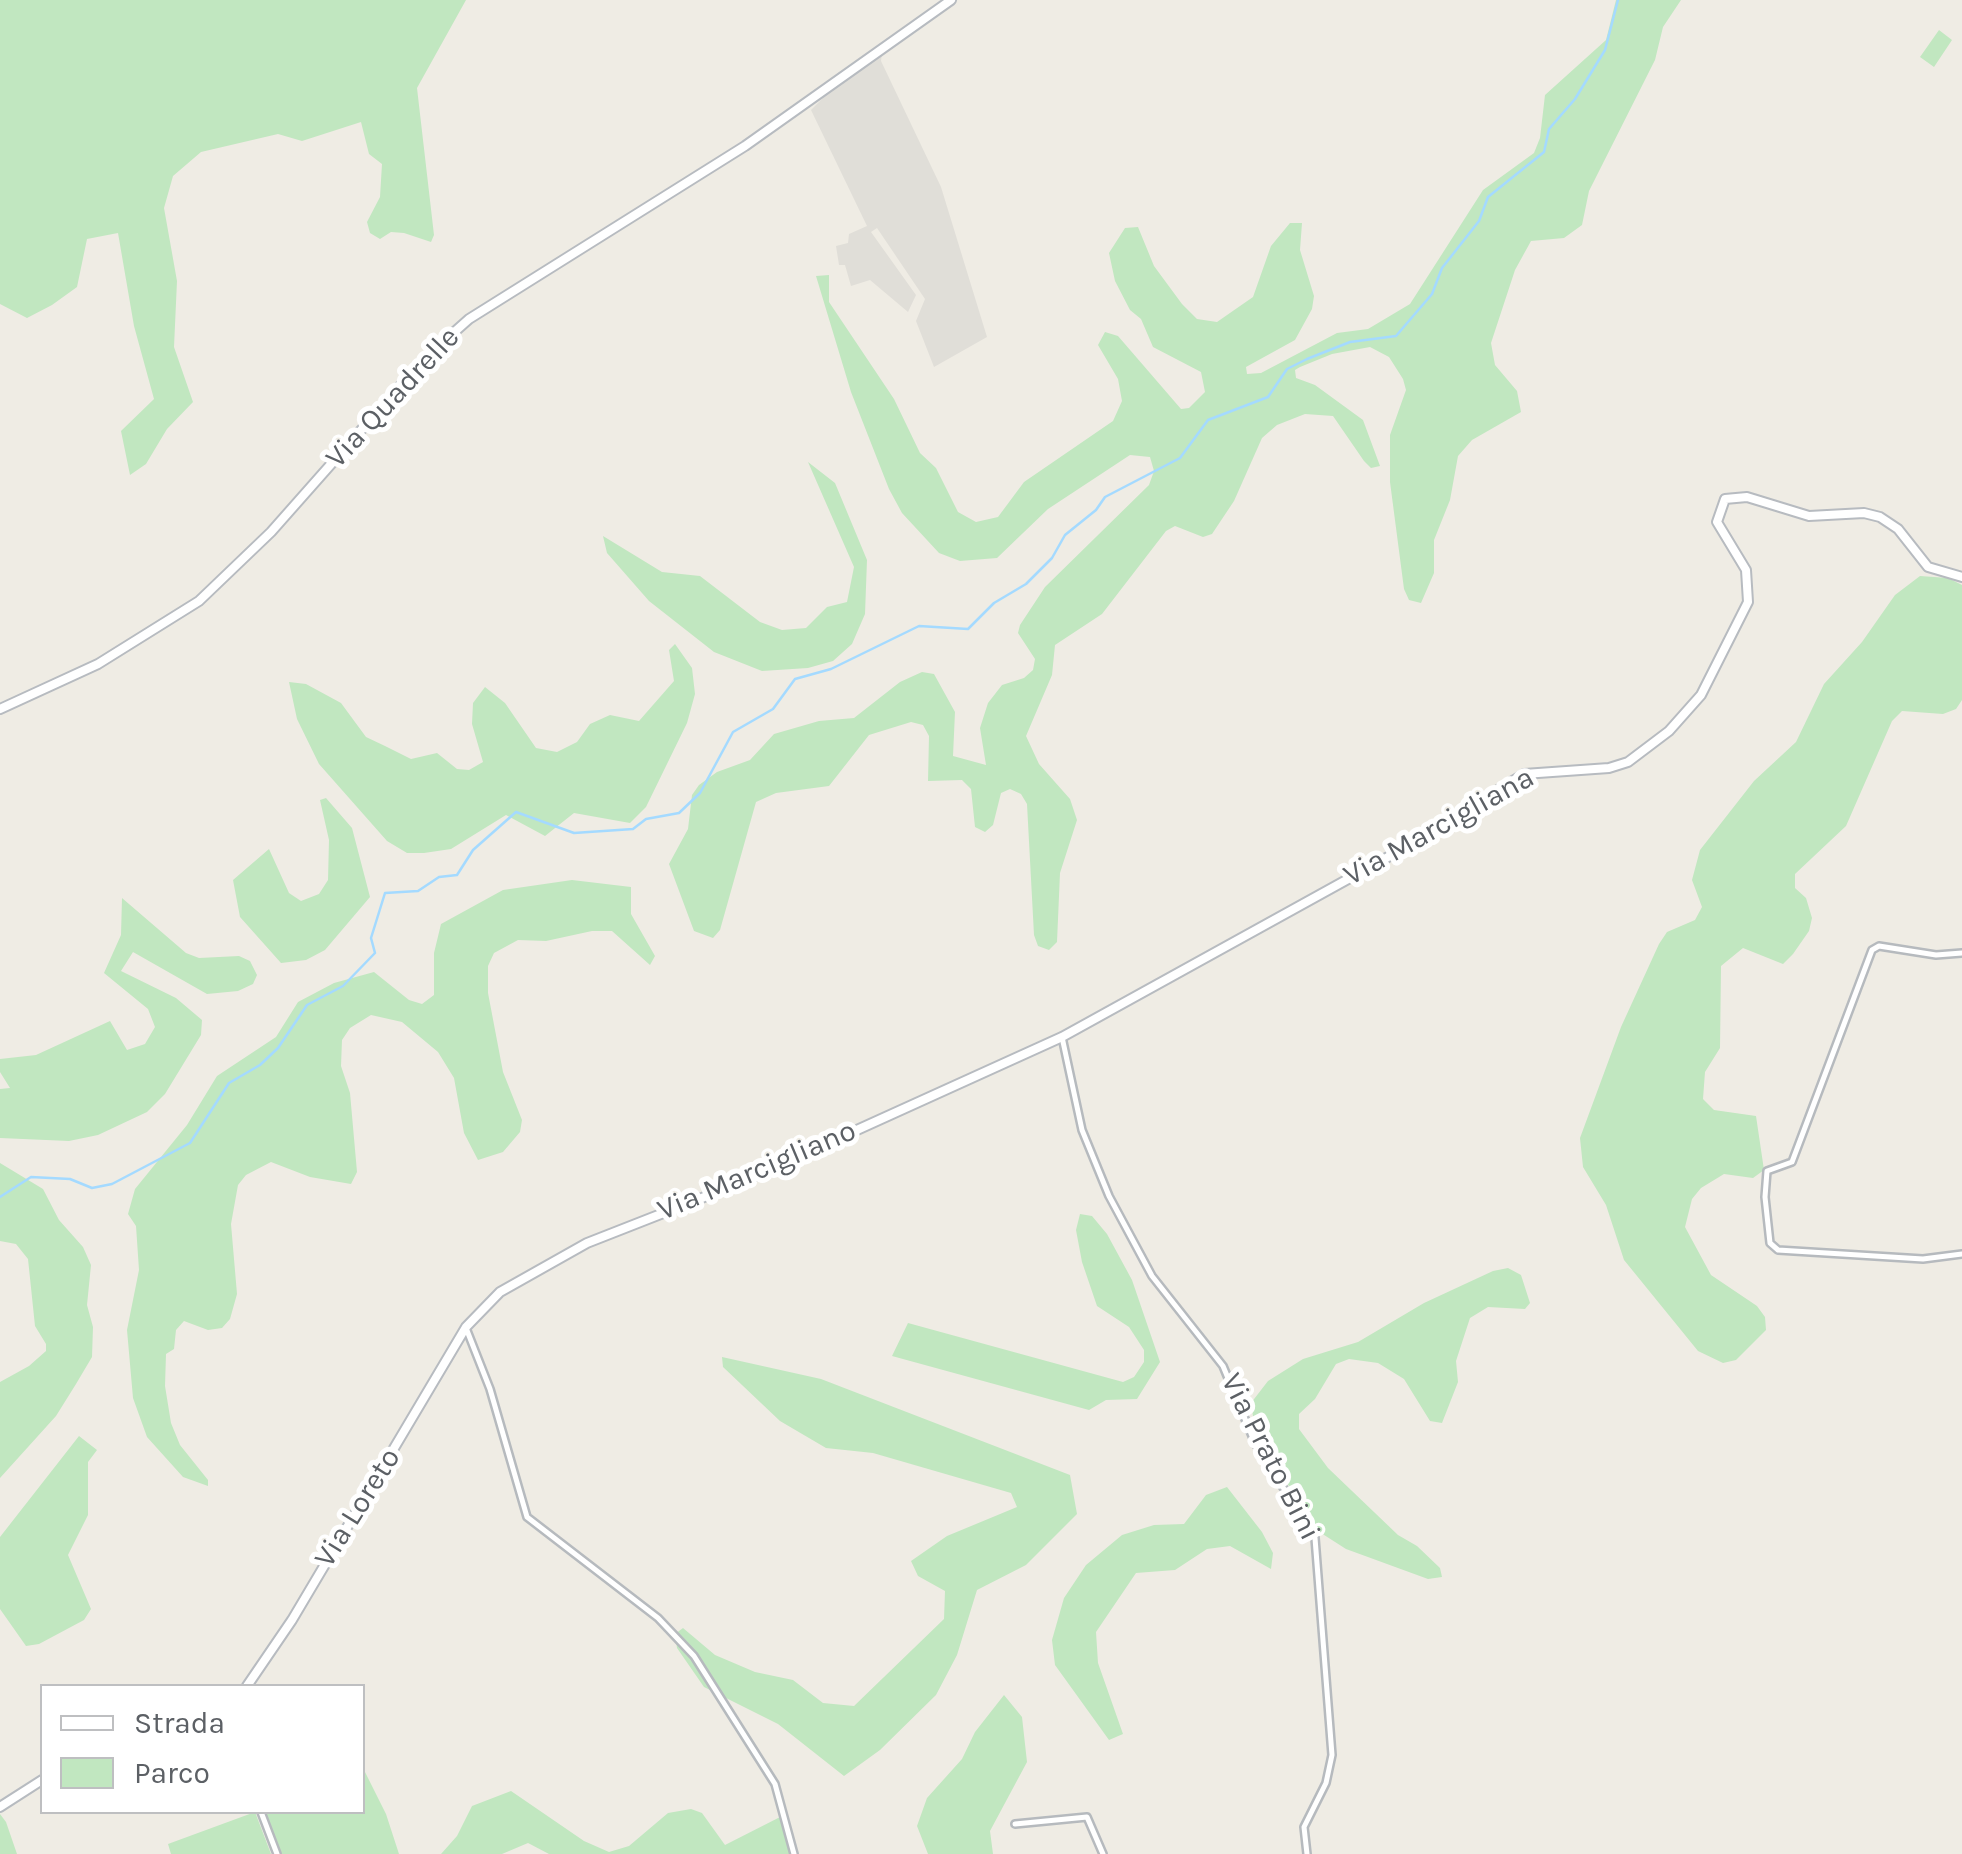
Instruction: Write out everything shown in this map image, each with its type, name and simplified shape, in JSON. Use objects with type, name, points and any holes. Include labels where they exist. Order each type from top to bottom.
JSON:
[{"type":"street","name":"Via Quadrelle","points":[[0,710],[98,664],[199,601],[278,524],[424,359],[475,314],[745,146],[951,0]]},
{"type":"street","name":"Via Marcigliana","points":[[1062,1036],[1388,857],[1508,781],[1541,769],[1614,768],[1654,744],[1705,690],[1749,599],[1746,570],[1716,522],[1724,499],[1746,498],[1809,516],[1880,517],[1898,529],[1928,567],[1962,577]]},
{"type":"street","points":[[1962,953],[1936,954],[1879,946],[1872,950],[1792,1162],[1767,1171],[1764,1197],[1770,1244],[1778,1250],[1924,1259],[1962,1254]]},
{"type":"street","name":"Via Marcigliano","points":[[466,1327],[510,1286],[586,1243],[740,1183],[1062,1036]]},
{"type":"street","name":"Via Prato Bini","points":[[1062,1036],[1084,1135],[1109,1196],[1154,1280],[1224,1366],[1255,1443],[1315,1538],[1332,1756],[1326,1783],[1304,1827],[1308,1854]]},
{"type":"street","points":[[466,1327],[495,1404],[525,1513],[536,1527],[658,1618],[694,1656],[775,1784],[794,1854]]},
{"type":"street","name":"Via Loreto","points":[[248,1684],[292,1620],[466,1327]]},
{"type":"street","points":[[0,1807],[40,1781]]},
{"type":"street","points":[[262,1814],[278,1854]]},
{"type":"street","points":[[1015,1824],[1087,1817],[1103,1854]]},
{"type":"shaded area","points":[[882,53],[881,61],[941,187],[987,337],[934,367],[916,321],[925,299],[877,228],[871,232],[916,295],[908,312],[870,280],[851,286],[845,265],[839,265],[836,246],[848,243],[849,234],[867,226],[811,110],[842,79]]},
{"type":"green space","points":[[0,0],[466,0],[417,88],[434,235],[431,242],[404,233],[391,232],[380,239],[370,233],[367,222],[380,197],[382,164],[369,154],[361,122],[302,141],[278,134],[201,152],[173,176],[164,208],[177,281],[174,347],[193,402],[167,429],[146,464],[130,475],[121,431],[154,399],[134,326],[118,233],[87,239],[77,287],[52,305],[27,318],[0,304]]},
{"type":"green space","points":[[1616,0],[1681,0],[1663,27],[1655,60],[1589,191],[1582,225],[1564,238],[1531,241],[1515,270],[1491,343],[1495,365],[1517,391],[1521,412],[1472,440],[1458,456],[1450,500],[1434,540],[1434,573],[1421,603],[1409,600],[1404,589],[1390,482],[1390,435],[1406,390],[1403,379],[1389,357],[1370,347],[1332,354],[1300,367],[1295,370],[1296,378],[1315,385],[1363,420],[1380,466],[1371,468],[1364,461],[1333,416],[1305,414],[1277,425],[1262,438],[1234,501],[1212,534],[1203,537],[1175,526],[1166,531],[1102,614],[1055,645],[1052,675],[1026,736],[1039,764],[1070,799],[1077,820],[1060,873],[1057,942],[1049,950],[1038,946],[1034,935],[1027,804],[1021,794],[1010,789],[1001,793],[993,825],[985,832],[975,827],[971,789],[962,780],[928,781],[929,736],[923,725],[911,722],[869,735],[829,786],[776,793],[756,802],[720,930],[713,938],[694,931],[669,864],[688,829],[692,795],[699,785],[717,772],[750,760],[774,734],[819,721],[854,718],[900,682],[922,672],[934,674],[955,712],[953,756],[986,765],[980,728],[988,703],[1002,685],[1024,678],[1033,670],[1035,659],[1018,633],[1020,625],[1045,587],[1149,485],[1154,471],[1150,457],[1130,455],[1048,509],[997,558],[960,561],[939,553],[902,513],[889,489],[851,392],[816,276],[829,275],[829,302],[894,399],[920,453],[936,468],[958,512],[976,522],[998,517],[1024,482],[1113,421],[1122,401],[1118,379],[1098,345],[1105,332],[1118,336],[1181,409],[1189,408],[1205,392],[1201,372],[1153,347],[1141,319],[1130,310],[1115,281],[1109,253],[1125,228],[1138,227],[1154,266],[1182,304],[1197,319],[1217,322],[1253,297],[1271,246],[1290,223],[1302,223],[1300,250],[1314,296],[1312,309],[1295,340],[1246,367],[1247,374],[1261,373],[1337,333],[1368,329],[1410,304],[1483,190],[1534,153],[1540,138],[1545,95],[1606,40]]},
{"type":"green space","points":[[1939,30],[1952,40],[1934,67],[1920,57]]},
{"type":"green space","points":[[808,462],[835,483],[867,560],[865,614],[852,644],[833,661],[808,668],[762,671],[714,652],[649,601],[607,553],[603,536],[662,572],[700,576],[760,622],[782,630],[806,628],[827,607],[847,602],[854,567]]},
{"type":"green space","points":[[1920,576],[1948,578],[1962,585],[1962,700],[1956,709],[1943,714],[1902,711],[1892,721],[1846,826],[1795,874],[1795,888],[1806,898],[1812,918],[1809,931],[1793,954],[1783,964],[1743,948],[1721,966],[1720,1048],[1705,1072],[1703,1099],[1714,1110],[1756,1116],[1764,1170],[1753,1178],[1724,1174],[1701,1188],[1692,1199],[1685,1227],[1711,1275],[1757,1306],[1765,1317],[1766,1330],[1736,1360],[1723,1363],[1698,1351],[1624,1260],[1606,1205],[1583,1167],[1580,1138],[1621,1027],[1659,944],[1667,932],[1695,920],[1702,907],[1692,880],[1700,850],[1754,781],[1796,742],[1824,684],[1862,642],[1895,595]]},
{"type":"green space","points":[[675,644],[692,668],[695,694],[687,723],[646,807],[630,823],[574,813],[545,836],[506,815],[451,849],[424,853],[407,853],[387,841],[319,764],[297,719],[289,682],[306,684],[341,703],[366,737],[411,759],[437,753],[457,769],[469,770],[483,762],[472,724],[473,703],[485,687],[505,703],[536,748],[557,752],[577,742],[590,724],[610,715],[639,721],[674,681],[669,650]]},
{"type":"green space","points":[[326,798],[352,828],[370,897],[325,950],[306,960],[281,963],[240,917],[233,880],[269,849],[289,893],[301,901],[319,894],[328,880],[329,840],[320,800]]},
{"type":"green space","points":[[572,880],[631,887],[631,914],[655,956],[650,965],[612,931],[546,941],[518,940],[494,953],[488,966],[488,993],[503,1072],[522,1120],[520,1132],[503,1152],[478,1160],[464,1133],[454,1078],[438,1052],[402,1022],[371,1015],[350,1028],[342,1040],[341,1066],[350,1093],[357,1172],[351,1184],[310,1177],[271,1162],[246,1175],[238,1185],[231,1224],[237,1294],[230,1319],[222,1328],[208,1330],[184,1321],[176,1330],[174,1349],[166,1354],[165,1386],[171,1423],[180,1445],[208,1480],[208,1486],[183,1477],[147,1437],[133,1398],[127,1330],[139,1270],[136,1226],[128,1214],[135,1189],[187,1125],[217,1076],[276,1037],[298,1002],[334,983],[374,972],[409,1000],[422,1004],[434,995],[434,953],[441,924],[503,890]]},
{"type":"green space","points":[[122,898],[186,953],[199,958],[239,956],[250,961],[257,975],[253,984],[238,991],[207,994],[133,952],[121,971],[176,998],[202,1020],[201,1035],[165,1094],[147,1112],[98,1135],[69,1141],[0,1138],[0,1089],[10,1088],[0,1072],[0,1059],[36,1055],[110,1021],[127,1050],[145,1044],[155,1027],[148,1009],[104,973],[121,935]]},
{"type":"green space","points":[[0,1163],[43,1189],[59,1220],[83,1247],[91,1265],[87,1305],[93,1327],[92,1357],[76,1384],[56,1416],[0,1478],[0,1382],[29,1366],[46,1351],[46,1344],[35,1326],[28,1259],[16,1244],[0,1241]]},
{"type":"green space","points":[[1080,1214],[1092,1216],[1107,1234],[1132,1280],[1160,1362],[1137,1399],[1106,1400],[1089,1410],[892,1356],[908,1323],[1123,1382],[1134,1377],[1144,1362],[1144,1350],[1129,1327],[1097,1306],[1076,1230]]},
{"type":"green space","points":[[1508,1268],[1521,1275],[1530,1303],[1525,1309],[1488,1307],[1470,1318],[1456,1361],[1458,1382],[1442,1423],[1430,1421],[1404,1379],[1378,1363],[1349,1359],[1336,1364],[1315,1399],[1299,1414],[1299,1429],[1328,1468],[1398,1535],[1417,1546],[1440,1568],[1442,1577],[1428,1579],[1346,1549],[1321,1533],[1278,1470],[1256,1436],[1251,1403],[1268,1381],[1303,1359],[1358,1342],[1424,1303]]},
{"type":"green space","points":[[722,1357],[821,1379],[1070,1475],[1077,1514],[1026,1565],[977,1590],[957,1655],[936,1695],[880,1750],[844,1776],[778,1724],[704,1687],[677,1648],[675,1634],[683,1628],[715,1655],[755,1672],[793,1680],[823,1703],[854,1706],[944,1619],[945,1591],[918,1576],[911,1561],[947,1536],[1017,1507],[1011,1493],[873,1453],[826,1448],[780,1421],[723,1367]]},
{"type":"green space","points":[[79,1436],[97,1450],[88,1462],[88,1515],[68,1555],[91,1609],[84,1620],[39,1644],[26,1646],[0,1609],[0,1537]]},
{"type":"green space","points":[[1227,1487],[1262,1532],[1273,1553],[1271,1569],[1230,1546],[1207,1549],[1175,1570],[1136,1573],[1096,1632],[1098,1663],[1123,1734],[1109,1740],[1055,1665],[1052,1640],[1064,1598],[1086,1565],[1122,1535],[1154,1525],[1184,1524],[1206,1495]]},
{"type":"green space","points":[[1004,1695],[1022,1717],[1027,1762],[990,1831],[993,1854],[928,1854],[917,1826],[927,1798],[962,1759],[975,1732]]},
{"type":"green space","points":[[365,1772],[386,1814],[399,1854],[280,1854],[265,1814],[365,1814]]},
{"type":"green space","points":[[511,1791],[584,1841],[609,1852],[629,1846],[668,1813],[691,1809],[702,1813],[725,1845],[786,1814],[794,1854],[549,1854],[528,1843],[502,1854],[441,1854],[457,1836],[472,1806]]},
{"type":"green space","points":[[0,1814],[6,1822],[17,1854],[0,1854]]},
{"type":"green space","points":[[256,1814],[271,1854],[171,1854],[168,1844]]},
{"type":"waterway","points":[[0,1197],[31,1177],[70,1179],[92,1188],[112,1184],[190,1143],[229,1083],[260,1065],[278,1048],[307,1005],[343,986],[375,953],[371,938],[385,893],[418,891],[439,877],[457,875],[473,850],[516,812],[574,833],[633,829],[646,819],[679,813],[700,793],[733,732],[773,709],[795,679],[831,669],[919,626],[968,629],[994,603],[1026,584],[1052,558],[1065,535],[1096,510],[1105,497],[1180,458],[1208,420],[1268,397],[1287,369],[1307,359],[1350,342],[1396,336],[1432,294],[1442,268],[1479,221],[1488,197],[1544,152],[1549,129],[1575,99],[1605,50],[1618,0]]}]
